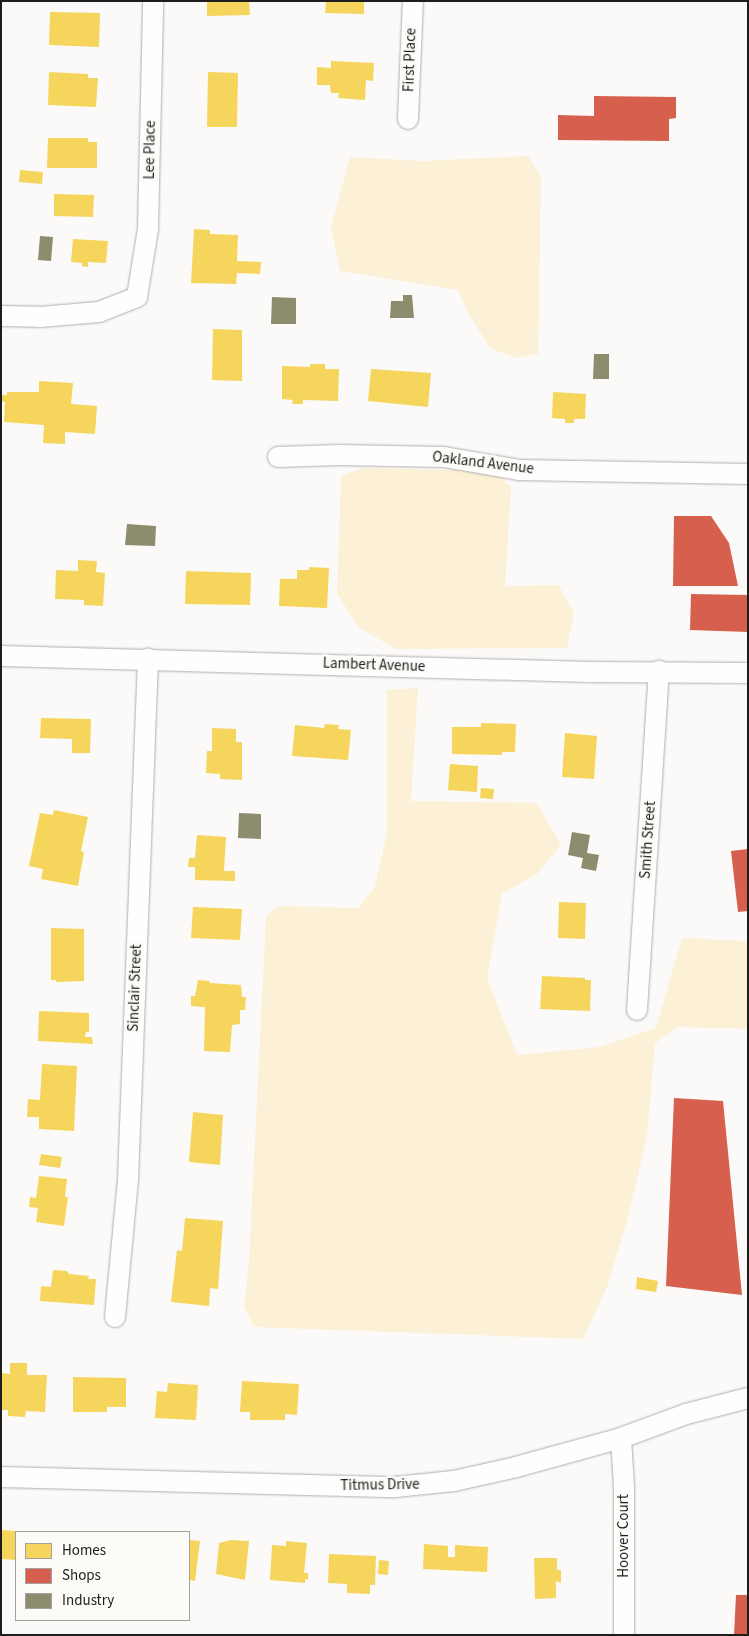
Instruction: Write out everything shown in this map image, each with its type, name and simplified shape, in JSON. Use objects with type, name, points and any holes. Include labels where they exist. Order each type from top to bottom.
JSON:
[{"type":"street","name":"Lee Place","points":[[1,316],[40,317],[99,312],[137,298],[148,229],[153,1]]},
{"type":"street","name":"First Place","points":[[408,119],[413,1]]},
{"type":"street","name":"Oakland Avenue","points":[[278,457],[434,456],[478,461],[519,470],[748,474]]},
{"type":"street","name":"Lambert Avenue","points":[[1,656],[148,658],[589,672],[748,673]]},
{"type":"street","name":"Sinclair Street","points":[[115,1317],[128,1179],[148,658]]},
{"type":"street","name":"Smith Street","points":[[637,1010],[659,671]]},
{"type":"street","name":"Titmus Drive","points":[[1,1477],[395,1487],[454,1481],[516,1468],[621,1438],[686,1414],[748,1398]]},
{"type":"street","name":"Hoover Court","points":[[621,1438],[624,1487],[624,1635]]},
{"type":"shaded area","points":[[528,156],[541,177],[538,354],[516,358],[490,348],[468,313],[458,290],[340,271],[331,227],[350,157],[422,161]]},
{"type":"shaded area","points":[[363,468],[495,471],[511,487],[505,586],[558,585],[574,612],[567,648],[396,649],[358,627],[337,593],[341,476]]},
{"type":"shaded area","points":[[418,688],[411,801],[537,803],[561,845],[537,874],[502,894],[487,978],[517,1055],[599,1047],[656,1028],[682,938],[748,941],[748,1029],[678,1027],[655,1043],[647,1136],[628,1218],[607,1287],[583,1339],[254,1327],[244,1307],[249,1263],[266,916],[278,906],[358,908],[375,887],[387,832],[387,690]]},
{"type":"building: Homes","points":[[207,1],[249,1],[250,15],[207,16]]},
{"type":"building: Homes","points":[[326,1],[364,1],[364,14],[325,13]]},
{"type":"building: Homes","points":[[50,12],[100,13],[99,47],[49,45]]},
{"type":"building: Homes","points":[[331,61],[374,63],[373,81],[366,80],[365,100],[338,98],[339,93],[331,93],[330,85],[317,85],[317,67],[331,68]]},
{"type":"building: Homes","points":[[49,72],[88,74],[88,78],[98,78],[96,107],[48,105]]},
{"type":"building: Homes","points":[[208,72],[238,73],[237,127],[207,127]]},
{"type":"building: Homes","points":[[48,138],[88,138],[88,142],[97,142],[97,168],[47,168]]},
{"type":"building: Homes","points":[[20,170],[43,172],[42,184],[19,182]]},
{"type":"building: Homes","points":[[54,194],[94,195],[93,217],[54,216]]},
{"type":"building: Homes","points":[[194,229],[210,230],[210,234],[238,235],[237,261],[261,262],[260,274],[237,273],[236,284],[191,283]]},
{"type":"building: Homes","points":[[73,239],[108,241],[106,263],[88,262],[88,267],[82,266],[82,263],[71,262]]},
{"type":"building: Homes","points":[[213,329],[242,330],[242,381],[212,380]]},
{"type":"building: Homes","points":[[310,364],[325,364],[325,369],[339,369],[338,401],[303,400],[303,404],[292,404],[293,400],[282,399],[282,366],[310,367]]},
{"type":"building: Homes","points":[[371,369],[431,373],[428,407],[368,401]]},
{"type":"building: Homes","points":[[39,381],[73,383],[71,404],[97,406],[95,434],[65,432],[65,444],[43,443],[44,425],[4,422],[5,402],[1,401],[1,395],[7,395],[7,392],[39,392]]},
{"type":"building: Homes","points":[[553,392],[586,394],[585,419],[574,419],[574,423],[565,423],[565,419],[552,418]]},
{"type":"building: Homes","points":[[78,560],[97,561],[96,572],[105,573],[103,606],[84,605],[84,600],[55,599],[56,570],[78,571]]},
{"type":"building: Homes","points":[[309,567],[329,568],[327,608],[279,606],[280,579],[297,579],[297,570],[309,570]]},
{"type":"building: Homes","points":[[186,571],[251,573],[250,605],[185,604]]},
{"type":"building: Homes","points":[[41,718],[91,719],[90,753],[72,753],[72,739],[40,738]]},
{"type":"building: Homes","points":[[481,723],[516,724],[515,752],[502,752],[502,755],[452,754],[452,727],[481,727]]},
{"type":"building: Homes","points":[[325,724],[339,725],[338,729],[351,730],[348,760],[292,756],[295,725],[324,728]]},
{"type":"building: Homes","points":[[212,728],[236,729],[236,742],[242,742],[242,780],[220,779],[220,774],[206,773],[207,751],[212,751]]},
{"type":"building: Homes","points":[[565,733],[597,736],[594,779],[562,777]]},
{"type":"building: Homes","points":[[450,764],[478,766],[477,792],[448,790]]},
{"type":"building: Homes","points":[[481,788],[494,789],[493,799],[480,798]]},
{"type":"building: Homes","points":[[54,810],[88,817],[81,851],[84,852],[78,886],[41,879],[43,869],[29,866],[40,813],[53,815]]},
{"type":"building: Homes","points":[[197,835],[226,837],[224,871],[235,871],[235,881],[195,880],[195,867],[188,867],[189,858],[195,858]]},
{"type":"building: Homes","points":[[559,902],[586,903],[585,939],[558,938]]},
{"type":"building: Homes","points":[[193,907],[242,909],[240,940],[191,938]]},
{"type":"building: Homes","points":[[51,928],[84,929],[84,981],[56,982],[56,980],[51,980]]},
{"type":"building: Homes","points":[[542,976],[585,978],[585,980],[591,980],[590,1011],[540,1009]]},
{"type":"building: Homes","points":[[198,980],[209,981],[210,983],[241,985],[242,997],[246,997],[245,1010],[240,1010],[240,1024],[232,1025],[230,1052],[204,1051],[205,1007],[191,1006],[191,996],[195,996]]},
{"type":"building: Homes","points":[[39,1011],[89,1013],[89,1032],[86,1032],[85,1037],[92,1037],[93,1044],[38,1041]]},
{"type":"building: Homes","points":[[42,1064],[77,1066],[74,1131],[39,1129],[39,1117],[27,1117],[28,1099],[40,1100]]},
{"type":"building: Homes","points":[[193,1112],[223,1115],[220,1165],[189,1162]]},
{"type":"building: Homes","points":[[41,1154],[62,1157],[60,1168],[39,1165]]},
{"type":"building: Homes","points":[[39,1176],[67,1179],[65,1197],[68,1197],[64,1226],[36,1222],[38,1208],[29,1207],[30,1197],[36,1198]]},
{"type":"building: Homes","points":[[185,1218],[223,1221],[218,1289],[210,1288],[209,1306],[171,1302],[177,1250],[182,1251]]},
{"type":"building: Homes","points":[[53,1270],[67,1271],[69,1274],[89,1276],[88,1279],[96,1279],[94,1305],[40,1301],[41,1286],[51,1287]]},
{"type":"building: Homes","points":[[637,1277],[658,1281],[656,1292],[636,1289]]},
{"type":"building: Homes","points":[[10,1363],[27,1363],[27,1375],[47,1375],[45,1412],[26,1411],[25,1417],[8,1416],[8,1410],[1,1410],[1,1373],[10,1374]]},
{"type":"building: Homes","points":[[73,1377],[126,1378],[126,1407],[107,1407],[107,1412],[73,1412]]},
{"type":"building: Homes","points":[[242,1381],[299,1384],[297,1415],[285,1414],[285,1420],[250,1420],[250,1412],[240,1412]]},
{"type":"building: Homes","points":[[168,1383],[198,1385],[196,1420],[155,1418],[157,1391],[167,1392]]},
{"type":"building: Homes","points":[[1,1530],[16,1531],[15,1560],[1,1559]]},
{"type":"building: Homes","points":[[190,1540],[200,1541],[195,1581],[190,1580]]},
{"type":"building: Homes","points":[[231,1540],[249,1541],[245,1580],[216,1574],[219,1543]]},
{"type":"building: Homes","points":[[286,1541],[307,1543],[304,1573],[308,1573],[308,1580],[305,1579],[305,1583],[270,1580],[272,1545],[286,1546]]},
{"type":"building: Homes","points":[[424,1544],[448,1546],[448,1557],[455,1557],[455,1545],[488,1547],[487,1572],[423,1569]]},
{"type":"building: Homes","points":[[329,1554],[376,1556],[375,1585],[370,1585],[370,1594],[347,1593],[347,1584],[328,1583]]},
{"type":"building: Homes","points":[[534,1558],[557,1558],[557,1570],[561,1570],[561,1583],[556,1581],[556,1598],[535,1599]]},
{"type":"building: Homes","points":[[379,1560],[389,1561],[388,1575],[378,1574]]},
{"type":"building: Shops","points":[[594,96],[676,97],[676,118],[669,119],[669,141],[558,140],[558,115],[594,116]]},
{"type":"building: Shops","points":[[674,516],[711,516],[729,543],[738,586],[673,586]]},
{"type":"building: Shops","points":[[691,594],[748,595],[748,632],[690,630]]},
{"type":"building: Shops","points":[[748,849],[748,911],[738,912],[731,851]]},
{"type":"building: Shops","points":[[674,1098],[723,1101],[742,1295],[666,1286]]},
{"type":"building: Shops","points":[[736,1595],[748,1595],[748,1635],[734,1635]]},
{"type":"building: Industry","points":[[40,236],[53,237],[51,261],[38,260]]},
{"type":"building: Industry","points":[[403,295],[412,295],[414,318],[390,318],[391,301],[403,301]]},
{"type":"building: Industry","points":[[272,297],[296,298],[296,324],[271,324]]},
{"type":"building: Industry","points":[[594,354],[609,354],[609,379],[593,379]]},
{"type":"building: Industry","points":[[127,524],[156,526],[155,546],[125,545]]},
{"type":"building: Industry","points":[[239,813],[261,814],[261,839],[238,838]]},
{"type":"building: Industry","points":[[572,832],[590,835],[587,853],[599,855],[596,871],[581,868],[583,858],[568,855]]}]
